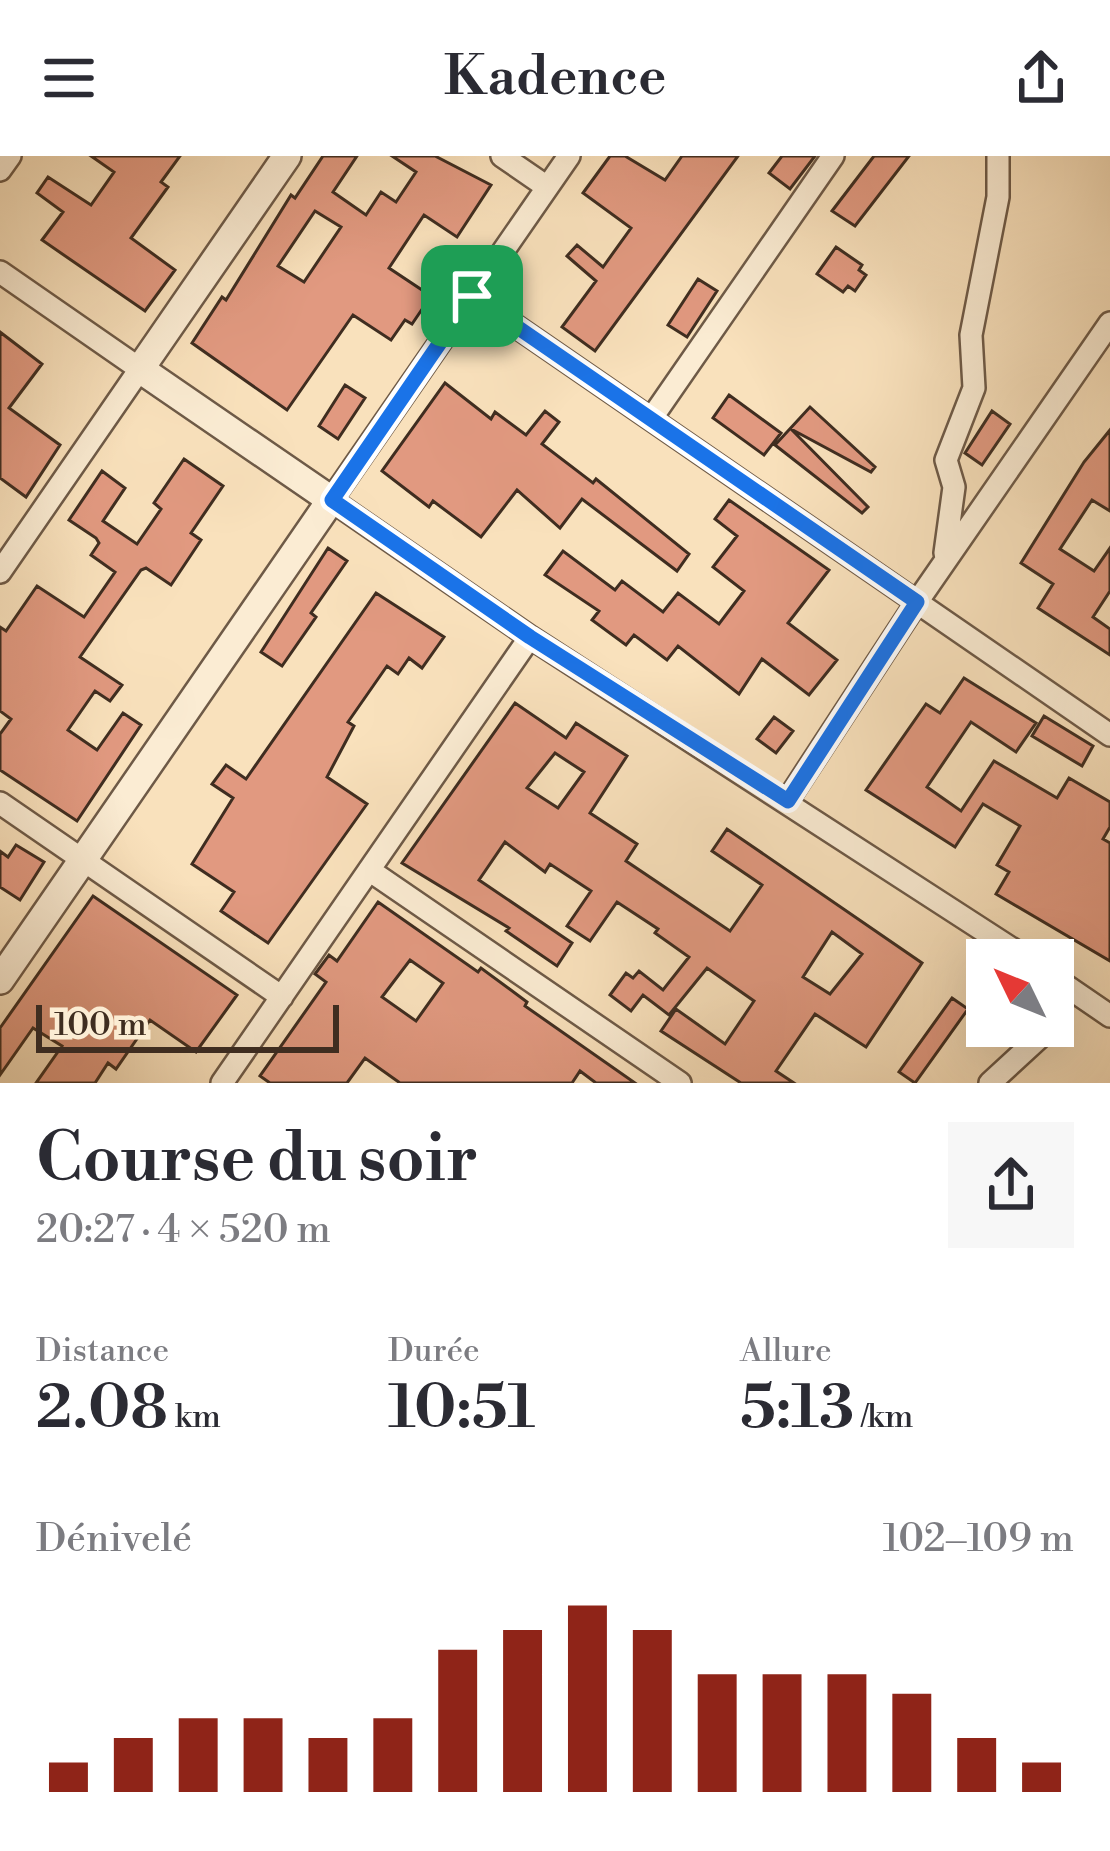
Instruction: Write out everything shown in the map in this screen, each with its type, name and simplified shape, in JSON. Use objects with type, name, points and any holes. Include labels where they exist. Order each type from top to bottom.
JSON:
[{"type":"street","points":[[0,170],[10,156]]},
{"type":"street","points":[[0,572],[287,156]]},
{"type":"street","points":[[502,156],[547,188]]},
{"type":"street","points":[[0,980],[569,156]]},
{"type":"street","points":[[651,419],[833,156]]},
{"type":"street","points":[[943,566],[954,516],[954,487],[946,460],[974,388],[971,335],[998,197],[998,156]]},
{"type":"street","points":[[0,272],[530,637],[997,939]]},
{"type":"street","points":[[472,296],[1110,735]]},
{"type":"street","points":[[788,801],[917,602],[1110,323]]},
{"type":"street","points":[[222,1083],[530,637]]},
{"type":"street","points":[[0,803],[282,997]]},
{"type":"street","points":[[370,870],[680,1083]]},
{"type":"street","points":[[1074,991],[1110,1016]]},
{"type":"street","points":[[1074,1005],[1083,997]]},
{"type":"street","points":[[989,1083],[1028,1047]]},
{"type":"building","points":[[91,156],[180,156],[161,182],[168,187],[131,238],[175,270],[145,311],[42,240],[63,212],[37,193],[48,177],[91,205],[114,172]]},
{"type":"building","points":[[323,156],[357,156],[333,192],[366,215],[381,192],[396,202],[416,172],[392,156],[435,156],[491,185],[457,237],[424,215],[389,268],[431,296],[412,324],[405,320],[391,340],[353,315],[287,410],[192,343],[222,297],[226,300],[291,195],[295,198]],"holes":[[[315,211],[341,227],[304,282],[278,266]]]},
{"type":"building","points":[[610,156],[625,156],[665,180],[682,156],[738,156],[595,351],[562,327],[596,281],[567,256],[577,245],[603,267],[631,228],[583,193]]},
{"type":"building","points":[[782,156],[815,156],[790,189],[769,173]]},
{"type":"building","points":[[874,156],[909,156],[855,226],[832,211]]},
{"type":"building","points":[[836,247],[862,265],[859,270],[866,275],[855,291],[848,286],[843,292],[817,274]]},
{"type":"building","points":[[698,279],[717,291],[687,337],[668,325]]},
{"type":"building","points":[[0,332],[42,364],[9,408],[60,445],[26,497],[0,478]]},
{"type":"building","points":[[445,383],[491,419],[495,412],[526,435],[545,411],[559,422],[542,444],[593,483],[596,479],[689,554],[677,571],[582,499],[560,528],[517,490],[481,537],[433,501],[429,507],[382,471]]},
{"type":"building","points":[[345,385],[365,398],[338,439],[319,426]]},
{"type":"building","points":[[729,395],[781,433],[764,455],[713,418]]},
{"type":"building","points":[[810,407],[875,467],[871,472],[791,429],[868,507],[862,513],[775,445]]},
{"type":"building","points":[[992,411],[1010,424],[982,465],[965,453]]},
{"type":"building","points":[[1110,430],[1110,511],[1092,500],[1060,549],[1094,571],[1110,548],[1110,591],[1093,617],[1110,629],[1110,655],[1038,608],[1053,584],[1021,563],[1084,462]]},
{"type":"building","points":[[184,459],[223,486],[191,533],[201,540],[171,585],[146,568],[141,570],[80,657],[122,685],[110,701],[95,691],[68,730],[97,750],[123,713],[141,725],[77,821],[0,770],[0,734],[11,719],[0,711],[0,627],[6,631],[37,586],[84,617],[115,572],[91,555],[99,543],[96,538],[69,520],[102,471],[125,488],[103,521],[137,544],[161,509],[154,503]]},
{"type":"building","points":[[729,500],[829,570],[788,623],[837,660],[809,695],[762,659],[739,694],[678,646],[667,660],[634,635],[626,645],[592,620],[599,611],[545,575],[563,551],[615,590],[622,581],[663,612],[678,593],[719,624],[744,591],[713,567],[737,536],[715,519]]},
{"type":"building","points":[[328,548],[347,561],[282,666],[261,652]]},
{"type":"building","points":[[376,593],[444,637],[422,668],[409,658],[398,674],[387,666],[348,722],[354,726],[327,777],[367,804],[268,943],[221,911],[234,892],[192,864],[233,798],[212,784],[226,765],[246,779]]},
{"type":"building","points":[[964,678],[1036,723],[1016,752],[971,722],[927,787],[961,811],[994,761],[1057,798],[1069,778],[1110,802],[1110,827],[1103,839],[1110,843],[1110,961],[996,894],[1009,872],[997,865],[1020,826],[983,804],[955,847],[866,790],[926,704],[940,713]]},
{"type":"building","points":[[515,703],[566,738],[576,723],[627,756],[590,813],[637,844],[626,861],[730,931],[762,885],[712,851],[727,829],[922,963],[866,1047],[815,1014],[776,1071],[794,1083],[741,1083],[661,1031],[676,1009],[725,1044],[754,1001],[707,968],[669,1015],[643,995],[631,1011],[610,995],[626,973],[633,978],[639,971],[663,990],[689,957],[617,902],[590,941],[567,926],[591,891],[550,864],[545,872],[505,842],[479,880],[572,943],[557,966],[506,931],[509,928],[402,863]],"holes":[[[555,753],[584,772],[558,808],[527,788]],[[832,932],[862,954],[830,994],[803,977]]]},
{"type":"building","points":[[1044,716],[1093,746],[1082,766],[1032,736]]},
{"type":"building","points":[[774,717],[793,731],[776,753],[757,739]]},
{"type":"building","points":[[16,845],[44,862],[20,900],[0,887],[0,851],[8,857]]},
{"type":"building","points":[[93,896],[237,995],[196,1052],[150,1020],[116,1069],[108,1063],[95,1083],[36,1083],[62,1046],[33,1028],[0,1075],[0,1028]]},
{"type":"building","points":[[378,902],[478,972],[481,968],[527,1002],[525,1006],[635,1083],[596,1083],[580,1071],[572,1083],[400,1083],[365,1058],[347,1083],[270,1083],[260,1076],[326,982],[315,974],[329,955],[337,961]],"holes":[[[410,960],[443,983],[416,1021],[382,997]]]},
{"type":"building","points":[[952,998],[966,1008],[915,1083],[899,1072]]},
{"type":"route","points":[[472,296],[917,602],[788,801],[530,637],[332,500],[472,296]]}]
